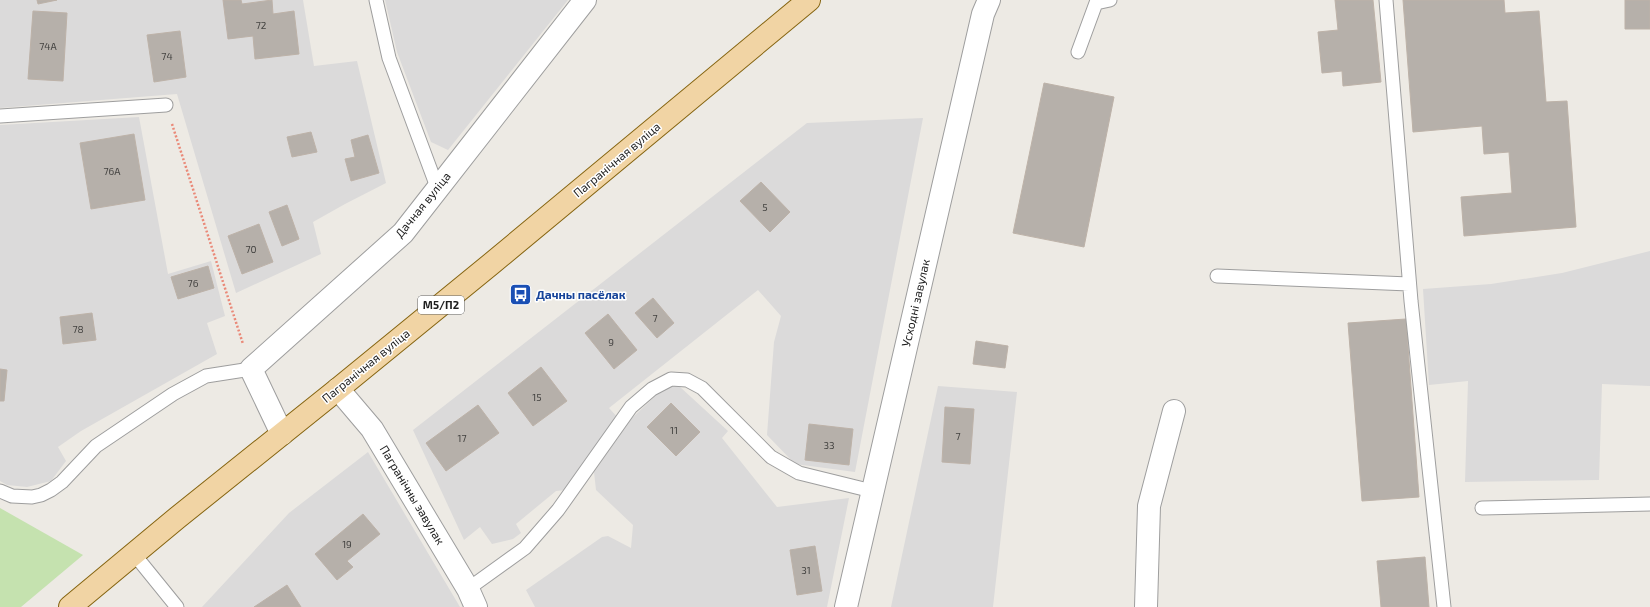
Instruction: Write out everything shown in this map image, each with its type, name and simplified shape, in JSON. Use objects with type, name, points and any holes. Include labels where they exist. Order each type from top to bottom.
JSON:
[{"type":"main road","name":"Пагранічная вуліца","points":[[70,607],[183,513],[338,389],[810,0]]},
{"type":"street","name":"Усходні завулак","points":[[846,607],[983,14],[989,0]]},
{"type":"street","name":"Дачная вуліца","points":[[251,369],[403,232],[577,5]]},
{"type":"street","points":[[251,369],[282,434]]},
{"type":"street","name":"Пагранічны завулак","points":[[338,389],[372,429],[472,598]]},
{"type":"street","points":[[1146,607],[1149,506],[1174,411]]},
{"type":"lane","points":[[376,0],[389,58],[437,187]]},
{"type":"lane","points":[[1078,52],[1096,3],[1110,0]]},
{"type":"lane","points":[[1386,0],[1409,284],[1444,607]]},
{"type":"lane","points":[[0,116],[166,106]]},
{"type":"lane","points":[[1217,276],[1409,284]]},
{"type":"lane","points":[[0,490],[12,496],[32,497],[46,492],[62,482],[96,446],[173,394],[206,376],[251,369]]},
{"type":"lane","points":[[472,598],[525,548],[558,510],[631,407],[652,389],[671,379],[687,380],[702,388],[771,457],[799,473],[872,491]]},
{"type":"lane","points":[[1482,508],[1650,504]]},
{"type":"lane","points":[[134,554],[177,607]]},
{"type":"path","points":[[166,106],[251,369]]},
{"type":"shaded area","points":[[0,0],[303,0],[314,66],[357,61],[386,183],[313,222],[321,254],[236,293],[177,94],[0,108]]},
{"type":"shaded area","points":[[385,0],[568,0],[448,150],[431,142],[397,52]]},
{"type":"shaded area","points":[[139,117],[168,274],[211,261],[225,316],[207,323],[217,354],[81,431],[58,447],[66,461],[51,481],[27,487],[7,485],[0,481],[0,125]]},
{"type":"shaded area","points":[[923,118],[855,472],[795,464],[767,435],[774,342],[781,316],[758,290],[609,408],[619,419],[566,490],[556,491],[516,524],[521,533],[513,539],[492,544],[480,527],[464,540],[413,430],[807,123]]},
{"type":"shaded area","points":[[1650,251],[1650,386],[1602,384],[1599,480],[1465,482],[1468,381],[1429,385],[1423,289],[1491,284],[1562,273]]},
{"type":"shaded area","points":[[666,386],[679,386],[728,431],[722,438],[777,507],[849,498],[827,607],[535,607],[526,590],[602,537],[608,536],[631,548],[633,525],[596,490],[594,472],[632,418]]},
{"type":"shaded area","points":[[938,386],[1017,392],[993,607],[891,607]]},
{"type":"shaded area","points":[[368,452],[460,607],[202,607],[289,513]]},
{"type":"green space","points":[[0,508],[83,555],[21,607],[0,607]]},
{"type":"building","points":[[37,0],[57,0],[38,4]]},
{"type":"building","points":[[223,0],[241,0],[242,4],[272,0],[273,14],[294,11],[299,54],[255,59],[253,36],[228,39]]},
{"type":"building","points":[[1335,0],[1373,0],[1381,82],[1343,86],[1342,71],[1322,73],[1318,32],[1338,30]]},
{"type":"building","points":[[1403,0],[1504,0],[1505,13],[1539,11],[1546,102],[1567,101],[1576,227],[1464,236],[1461,197],[1512,193],[1509,152],[1484,154],[1482,126],[1413,132]]},
{"type":"building","points":[[1625,0],[1650,0],[1650,29],[1625,29]]},
{"type":"building","points":[[33,11],[67,13],[63,81],[28,79]]},
{"type":"building","points":[[180,31],[186,77],[154,82],[147,35]]},
{"type":"building","points":[[1044,83],[1114,97],[1084,247],[1013,233]]},
{"type":"building","points":[[311,132],[317,152],[292,157],[287,137]]},
{"type":"building","points":[[134,134],[145,200],[91,209],[80,143]]},
{"type":"building","points":[[368,135],[379,173],[351,181],[345,159],[355,157],[351,140]]},
{"type":"building","points":[[761,182],[790,212],[770,232],[740,201]]},
{"type":"building","points":[[287,205],[299,239],[282,246],[269,212]]},
{"type":"building","points":[[259,224],[273,262],[242,274],[228,236]]},
{"type":"building","points":[[208,266],[214,288],[178,299],[171,277]]},
{"type":"building","points":[[653,298],[674,323],[657,338],[635,313]]},
{"type":"building","points":[[92,313],[96,340],[63,344],[60,317]]},
{"type":"building","points":[[608,314],[637,350],[614,369],[585,333]]},
{"type":"building","points":[[1406,319],[1419,497],[1362,501],[1348,323]]},
{"type":"building","points":[[976,341],[1008,346],[1005,368],[973,364]]},
{"type":"building","points":[[541,367],[567,401],[533,426],[508,393]]},
{"type":"building","points":[[0,369],[7,370],[4,401],[0,401]]},
{"type":"building","points":[[671,403],[700,432],[676,456],[647,427]]},
{"type":"building","points":[[478,405],[499,433],[446,471],[426,443]]},
{"type":"building","points":[[945,407],[974,409],[970,464],[942,462]]},
{"type":"building","points":[[809,424],[853,429],[849,465],[805,460]]},
{"type":"building","points":[[363,514],[380,534],[347,561],[353,567],[337,580],[315,554]]},
{"type":"building","points":[[815,546],[822,591],[797,595],[790,550]]},
{"type":"building","points":[[1425,557],[1429,607],[1381,607],[1377,561]]},
{"type":"building","points":[[287,585],[301,607],[254,607]]},
{"type":"place","name":"Дачны пасёлак","points":[[520,295]]}]
